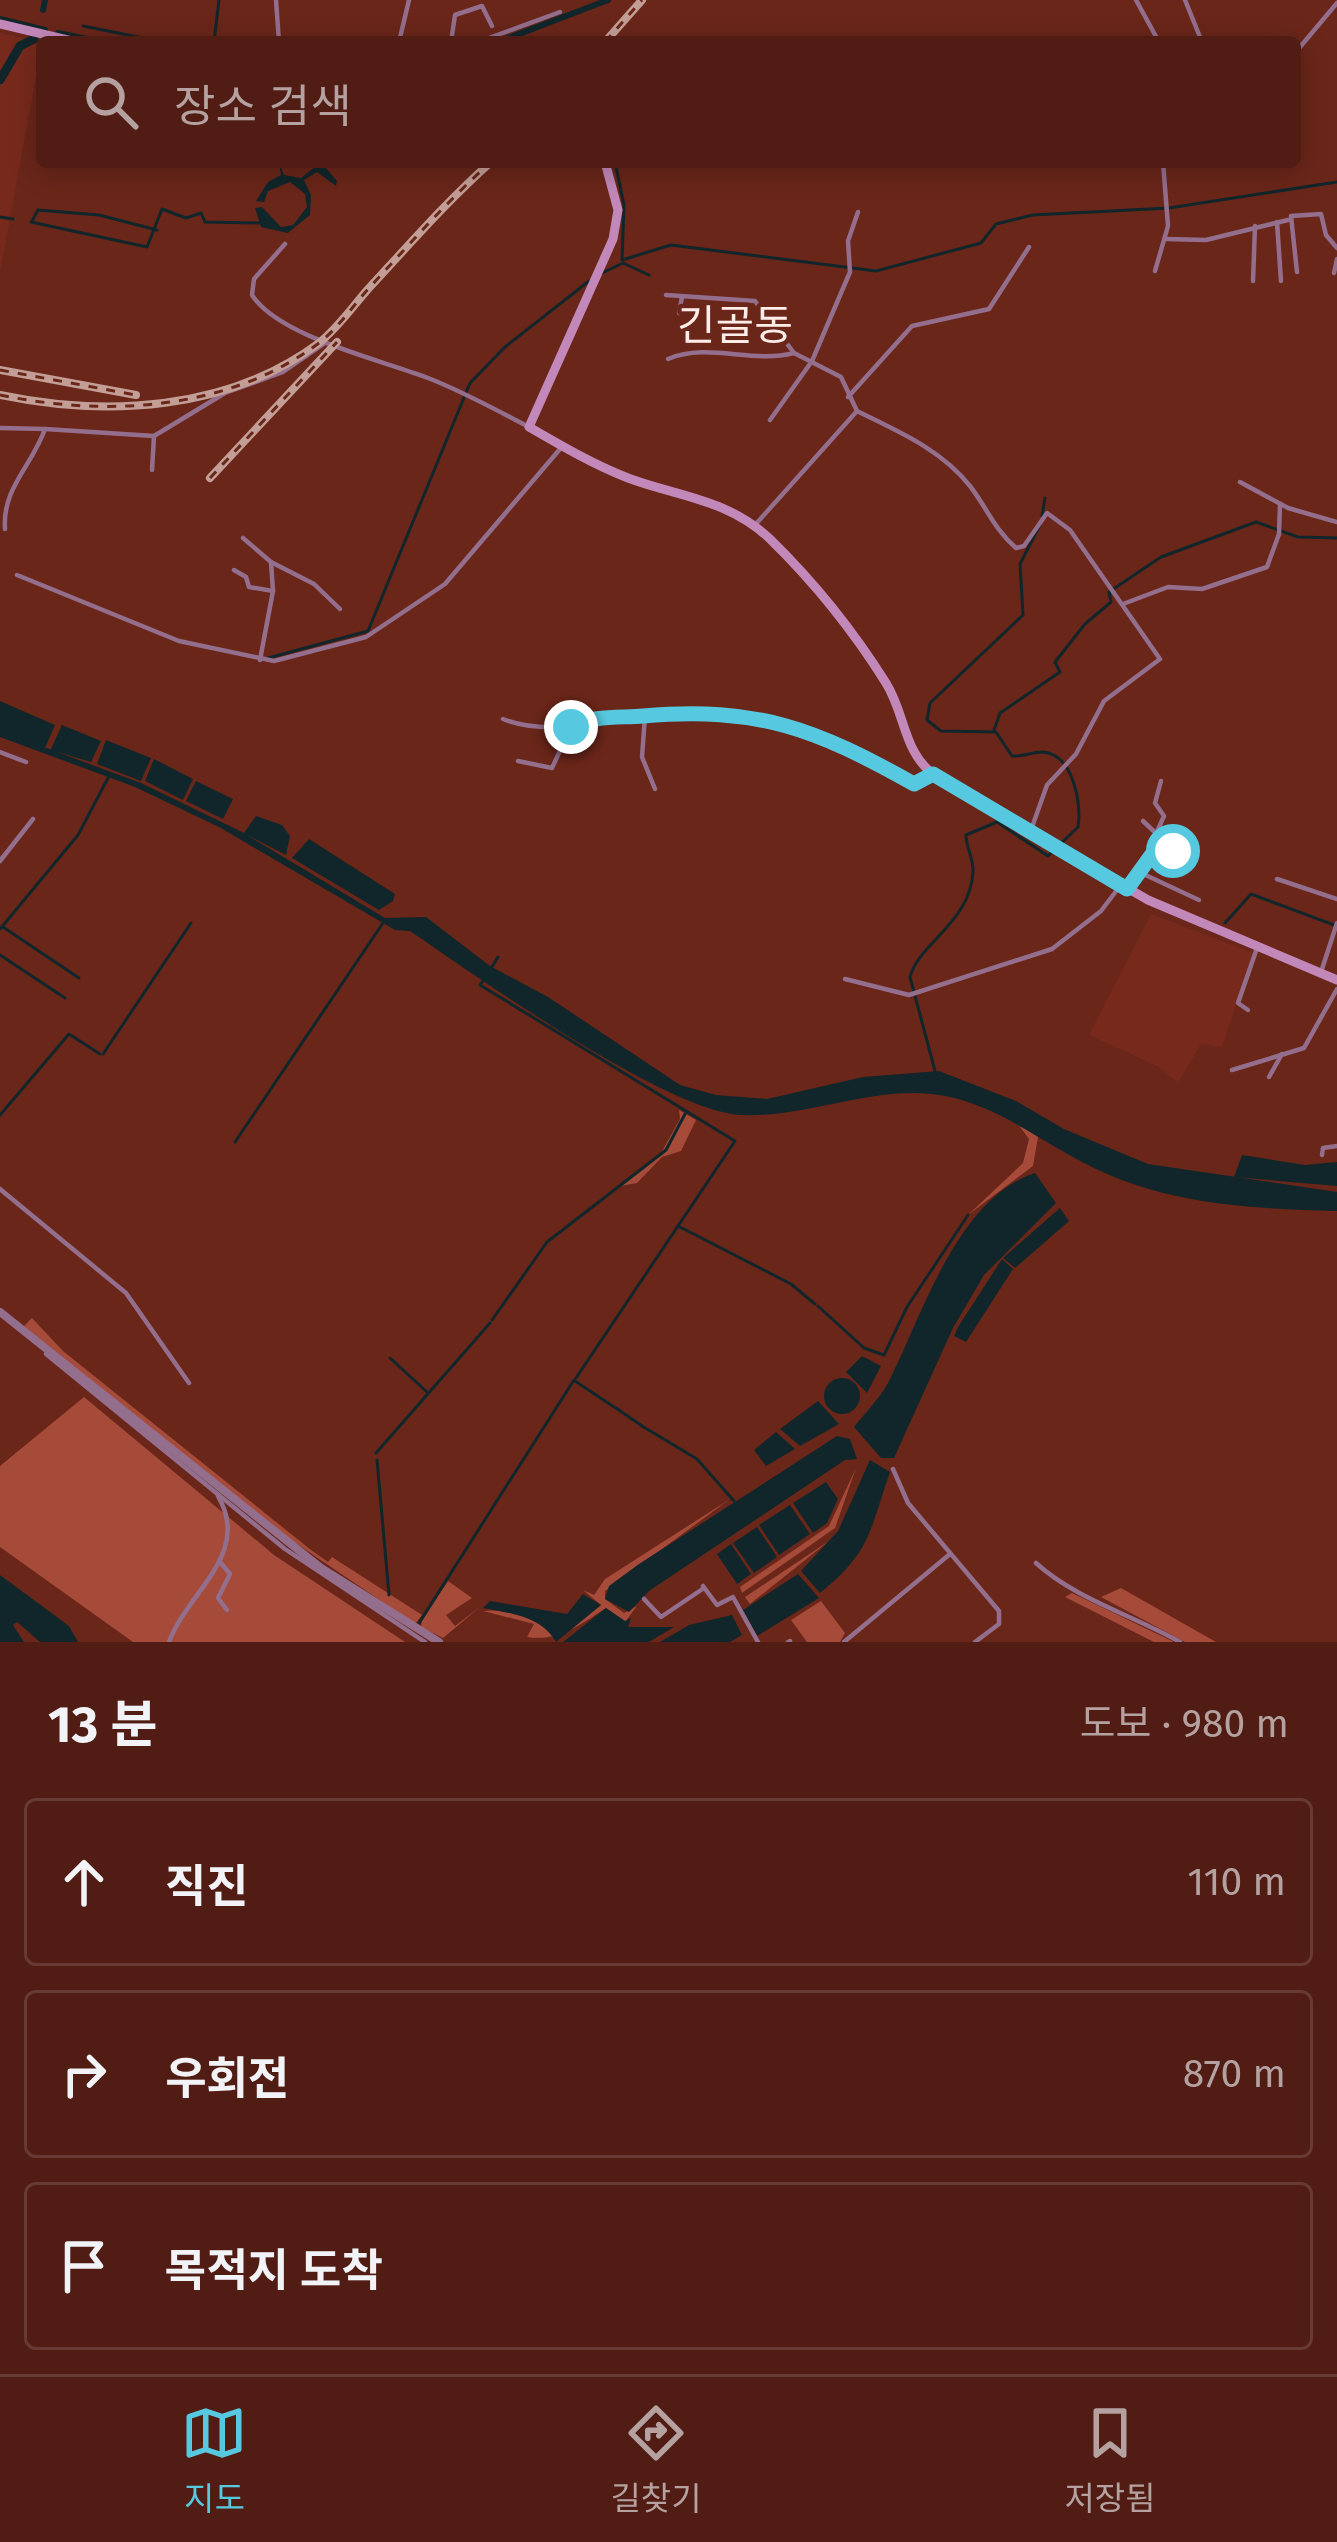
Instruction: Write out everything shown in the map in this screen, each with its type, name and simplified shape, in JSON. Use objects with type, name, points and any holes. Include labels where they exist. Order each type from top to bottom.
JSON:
[{"type":"main road","points":[[0,24],[51,36]]},
{"type":"main road","points":[[607,168],[618,210],[613,239],[529,427],[629,479],[701,497],[754,525],[812,584],[866,654],[893,695],[915,757],[933,774],[1124,887],[1337,985]]},
{"type":"street","points":[[276,0],[279,36]]},
{"type":"street","points":[[400,36],[409,0]]},
{"type":"street","points":[[1136,0],[1156,36]]},
{"type":"street","points":[[1185,0],[1200,36]]},
{"type":"street","points":[[1301,46],[1337,3]]},
{"type":"street","points":[[452,36],[455,15],[468,7],[482,6],[492,26]]},
{"type":"street","points":[[494,36],[560,12]]},
{"type":"street","points":[[1154,271],[1166,239],[1163,168]]},
{"type":"street","points":[[770,420],[812,362],[850,272],[848,241],[858,212]]},
{"type":"street","points":[[1166,239],[1206,240],[1288,220],[1295,214],[1321,214],[1326,235],[1337,248]]},
{"type":"street","points":[[1288,220],[1297,272]]},
{"type":"street","points":[[1277,222],[1281,281]]},
{"type":"street","points":[[1253,281],[1255,226]]},
{"type":"street","points":[[285,244],[254,279],[252,295],[262,307],[325,343],[428,378],[529,427]]},
{"type":"street","points":[[848,397],[912,326],[989,309],[1029,247]]},
{"type":"street","points":[[1334,273],[1337,260]]},
{"type":"street","points":[[665,295],[755,301],[794,353],[841,376],[857,411],[903,432],[958,474],[990,524],[1016,548],[1024,546],[1047,513],[1055,515],[1123,604],[1160,659],[1104,701],[1076,754],[1047,785],[1030,831]]},
{"type":"street","points":[[680,313],[682,297]]},
{"type":"street","points":[[0,428],[154,436],[225,393],[283,372],[325,343]]},
{"type":"street","points":[[668,358],[701,351],[765,360],[794,353]]},
{"type":"street","points":[[754,525],[857,411]]},
{"type":"street","points":[[5,529],[6,495],[38,453],[45,429]]},
{"type":"street","points":[[152,470],[154,436]]},
{"type":"street","points":[[17,574],[179,641],[274,662],[366,637],[445,584],[564,445]]},
{"type":"street","points":[[1240,482],[1280,504],[1337,522]]},
{"type":"street","points":[[1123,604],[1168,587],[1219,585],[1268,567],[1279,534],[1280,504]]},
{"type":"street","points":[[243,538],[272,562],[314,584],[340,609]]},
{"type":"street","points":[[260,660],[274,592],[272,562]]},
{"type":"street","points":[[234,570],[246,577],[249,587],[274,592]]},
{"type":"street","points":[[503,719],[571,727],[705,710],[832,738],[914,784],[933,774]]},
{"type":"street","points":[[645,716],[641,757],[655,789]]},
{"type":"street","points":[[518,761],[552,768],[571,727]]},
{"type":"street","points":[[0,752],[26,762]]},
{"type":"street","points":[[1156,834],[1164,816],[1155,803],[1162,782]]},
{"type":"street","points":[[0,860],[33,819]]},
{"type":"street","points":[[1143,821],[1182,858]]},
{"type":"street","points":[[845,979],[909,995],[1052,949],[1101,911],[1161,842]]},
{"type":"street","points":[[1139,872],[1199,900]]},
{"type":"street","points":[[1277,879],[1337,899]]},
{"type":"street","points":[[1321,974],[1337,926]]},
{"type":"street","points":[[1249,1010],[1238,1003],[1257,948]]},
{"type":"street","points":[[1232,1070],[1308,1045],[1337,985]]},
{"type":"street","points":[[1269,1077],[1282,1054]]},
{"type":"street","points":[[1322,1155],[1323,1148],[1337,1146]]},
{"type":"street","points":[[0,1189],[126,1293],[189,1383]]},
{"type":"street","points":[[4,1315],[309,1567],[424,1642]]},
{"type":"street","points":[[4,1315],[321,1568],[439,1642]]},
{"type":"street","points":[[893,1469],[908,1503],[1001,1619],[975,1642]]},
{"type":"street","points":[[170,1642],[230,1539],[229,1518],[215,1492]]},
{"type":"street","points":[[844,1642],[950,1554]]},
{"type":"street","points":[[220,1562],[230,1574],[218,1598],[227,1610]]},
{"type":"street","points":[[1036,1563],[1060,1584],[1121,1609],[1180,1642]]},
{"type":"street","points":[[644,1599],[661,1617],[704,1587],[717,1604],[733,1597],[758,1642]]},
{"type":"shaded area","points":[[0,33],[36,42],[36,76],[0,273]]},
{"type":"shaded area","points":[[1151,914],[1253,953],[1222,1047],[1201,1044],[1178,1083],[1159,1067],[1089,1035]]},
{"type":"shaded area","points":[[679,1110],[696,1120],[681,1151],[662,1157],[637,1183],[620,1186],[668,1149],[669,1144],[661,1153],[680,1119]]},
{"type":"shaded area","points":[[1018,1124],[1038,1137],[1033,1166],[968,1215],[1023,1163],[1029,1139]]},
{"type":"shaded area","points":[[32,1318],[63,1351],[311,1550],[328,1562],[332,1557],[422,1615],[415,1624],[281,1533],[24,1326]]},
{"type":"shaded area","points":[[84,1397],[274,1555],[405,1642],[133,1642],[0,1547],[0,1466]]},
{"type":"shaded area","points":[[856,1468],[835,1528],[742,1593],[740,1587],[829,1526]]},
{"type":"shaded area","points":[[730,1499],[605,1591],[605,1599],[624,1613],[637,1606],[625,1622],[606,1608],[570,1630],[601,1605],[583,1590],[594,1595],[605,1579]]},
{"type":"shaded area","points":[[829,1541],[750,1604],[745,1597]]},
{"type":"shaded area","points":[[448,1581],[472,1598],[446,1615],[455,1626],[480,1607],[443,1638],[421,1627]]},
{"type":"shaded area","points":[[1121,1588],[1216,1642],[1185,1642],[1101,1597]]},
{"type":"shaded area","points":[[1072,1593],[1174,1642],[1154,1642],[1065,1597]]},
{"type":"shaded area","points":[[821,1601],[845,1633],[840,1642],[807,1642],[791,1620]]},
{"type":"shaded area","points":[[483,1611],[523,1616],[552,1636],[527,1637],[534,1624]]},
{"type":"water","points":[[280,168],[284,175],[301,178],[314,168],[326,168],[337,181],[336,186],[317,172],[304,180],[311,195],[310,215],[288,233],[261,227],[255,208],[262,207],[281,227],[293,225],[307,207],[305,194],[290,182],[268,191],[264,202],[256,201],[268,182],[281,175]]},
{"type":"water","points":[[0,701],[55,725],[45,748],[51,749],[62,725],[101,741],[91,762],[57,752],[141,783],[244,833],[256,816],[282,825],[290,836],[286,855],[247,835],[385,918],[426,917],[490,966],[548,997],[680,1085],[716,1095],[767,1099],[863,1077],[939,1071],[1016,1101],[1064,1129],[1148,1164],[1337,1192],[1337,1211],[1248,1207],[1189,1199],[1132,1184],[1085,1164],[991,1111],[950,1097],[898,1093],[768,1114],[742,1115],[709,1108],[622,1068],[410,931],[395,930],[219,827],[135,787],[0,737]]},
{"type":"water","points":[[106,740],[151,758],[141,781],[97,764]]},
{"type":"water","points":[[154,759],[193,779],[183,800],[145,781]]},
{"type":"water","points":[[196,781],[233,799],[223,819],[186,801]]},
{"type":"water","points":[[309,839],[395,894],[393,901],[379,910],[292,858]]},
{"type":"water","points":[[1242,1155],[1305,1165],[1337,1162],[1337,1186],[1234,1177]]},
{"type":"water","points":[[1035,1173],[1056,1203],[984,1275],[953,1328],[894,1458],[881,1458],[854,1427],[888,1383],[963,1233],[1007,1187]]},
{"type":"water","points":[[1060,1208],[1069,1221],[1015,1268],[1003,1258]]},
{"type":"water","points":[[1002,1259],[1013,1269],[966,1342],[954,1336],[958,1327]]},
{"type":"water","points":[[862,1356],[881,1366],[867,1393],[846,1372]]},
{"type":"water","points":[[842,1378],[855,1383],[860,1396],[855,1409],[842,1414],[829,1409],[824,1396],[829,1383]]},
{"type":"water","points":[[818,1401],[839,1424],[800,1446],[780,1429]]},
{"type":"water","points":[[776,1432],[795,1449],[766,1466],[754,1450]]},
{"type":"water","points":[[837,1436],[850,1439],[857,1459],[845,1460],[649,1591],[629,1612],[605,1599],[609,1586],[639,1564]]},
{"type":"water","points":[[870,1460],[890,1472],[872,1526],[859,1553],[820,1593],[801,1571],[838,1531]]},
{"type":"water","points":[[826,1482],[838,1499],[827,1523],[813,1533],[793,1503]]},
{"type":"water","points":[[790,1505],[810,1534],[779,1555],[759,1525]]},
{"type":"water","points":[[757,1527],[777,1557],[754,1573],[733,1543]]},
{"type":"water","points":[[731,1544],[751,1574],[737,1584],[717,1554]]},
{"type":"water","points":[[798,1574],[819,1598],[757,1636],[743,1610]]},
{"type":"water","points":[[0,1575],[69,1626],[78,1642],[40,1642],[17,1622],[13,1625],[24,1642],[0,1642]]},
{"type":"water","points":[[583,1594],[601,1605],[556,1642],[534,1621],[483,1608],[490,1601],[567,1614]]},
{"type":"water","points":[[606,1608],[625,1621],[631,1618],[628,1627],[674,1627],[649,1642],[563,1642]]},
{"type":"water","points":[[732,1615],[742,1635],[730,1642],[660,1642],[689,1625]]},
{"type":"waterway","points":[[43,10],[45,0]]},
{"type":"waterway","points":[[215,36],[219,0]]},
{"type":"waterway","points":[[514,36],[608,0]]},
{"type":"waterway","points":[[0,19],[45,30]]},
{"type":"waterway","points":[[83,26],[133,36]]},
{"type":"waterway","points":[[58,33],[72,36]]},
{"type":"waterway","points":[[0,80],[20,46],[34,39]]},
{"type":"waterway","points":[[616,168],[624,205],[622,260],[671,245],[876,271],[981,243],[996,224],[1033,215],[1169,208],[1337,182]]},
{"type":"waterway","points":[[31,222],[147,247],[162,209],[186,218],[201,213],[205,222],[260,223]]},
{"type":"waterway","points":[[32,221],[38,210],[99,215],[157,230]]},
{"type":"waterway","points":[[0,217],[13,219]]},
{"type":"waterway","points":[[602,273],[623,263],[649,275]]},
{"type":"waterway","points":[[268,658],[368,631],[470,383],[505,347],[589,281]]},
{"type":"waterway","points":[[1042,516],[1045,498]]},
{"type":"waterway","points":[[994,730],[1000,713],[1060,672],[1055,662],[1085,624],[1111,602],[1109,592],[1161,557],[1256,522],[1298,537],[1337,538]]},
{"type":"waterway","points":[[935,1071],[910,977],[970,890],[973,867],[966,835],[997,822],[1048,856],[1078,827],[1073,781],[1053,755],[1012,756],[996,732],[941,731],[927,720],[930,703],[1023,615],[1020,564],[1040,525]]},
{"type":"waterway","points":[[0,929],[78,835],[108,778]]},
{"type":"waterway","points":[[1225,923],[1251,894],[1337,926]]},
{"type":"waterway","points":[[103,1054],[191,923]]},
{"type":"waterway","points":[[235,1142],[383,923]]},
{"type":"waterway","points":[[3,927],[79,978]]},
{"type":"waterway","points":[[0,955],[65,998]]},
{"type":"waterway","points":[[490,970],[498,957]]},
{"type":"waterway","points":[[485,978],[480,985],[735,1141],[576,1378]]},
{"type":"waterway","points":[[0,1115],[69,1034],[100,1054]]},
{"type":"waterway","points":[[492,1320],[547,1242],[666,1150],[685,1114]]},
{"type":"waterway","points":[[818,1306],[864,1348],[884,1355],[907,1307],[968,1215]]},
{"type":"waterway","points":[[680,1227],[791,1284],[815,1304]]},
{"type":"waterway","points":[[376,1453],[490,1323]]},
{"type":"waterway","points":[[390,1358],[427,1392]]},
{"type":"waterway","points":[[419,1623],[574,1380]]},
{"type":"waterway","points":[[575,1381],[614,1407]]},
{"type":"waterway","points":[[616,1408],[645,1428]]},
{"type":"waterway","points":[[647,1429],[697,1459],[734,1501]]},
{"type":"waterway","points":[[377,1460],[389,1595]]},
{"type":"railway","points":[[610,36],[642,0]]},
{"type":"railway","points":[[0,395],[82,406],[165,403],[246,383],[284,366],[333,331],[485,168]]},
{"type":"railway","points":[[210,478],[337,342]]},
{"type":"railway","points":[[0,370],[136,395]]},
{"type":"district","name":"긴골동","points":[[735,326]]},
{"type":"route","points":[[571,727],[609,717],[705,710],[815,733],[914,784],[933,774],[1127,889],[1161,842],[1173,851]]}]
